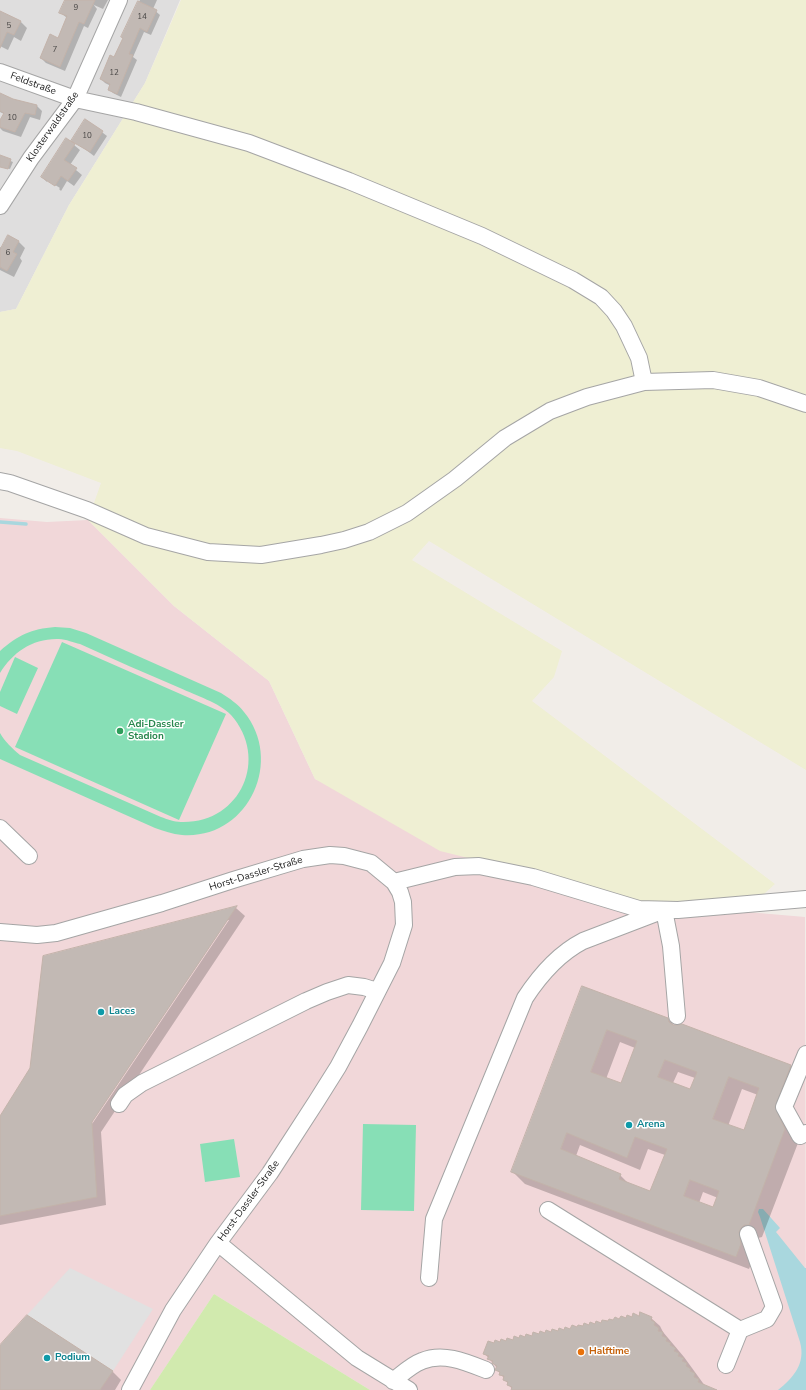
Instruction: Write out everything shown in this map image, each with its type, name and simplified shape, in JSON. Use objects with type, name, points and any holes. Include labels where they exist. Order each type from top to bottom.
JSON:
[{"type":"street","name":"Klosterwaldstraße","points":[[0,206],[31,158],[75,99],[119,0]]},
{"type":"street","name":"Feldstraße","points":[[0,72],[75,99],[136,112],[249,143],[349,181],[482,236],[573,280],[601,297],[614,311],[624,326],[639,358],[644,382]]},
{"type":"street","points":[[0,481],[10,483],[87,510],[146,536],[208,552],[261,555],[321,545],[369,532],[407,513],[455,479],[506,438],[550,411],[586,397],[644,382],[714,380],[759,388],[806,404]]},
{"type":"street","points":[[0,828],[29,856]]},
{"type":"street","name":"Horst-Dassler-Straße","points":[[0,932],[37,935],[56,933],[318,856],[344,856],[371,863],[394,882],[400,892],[403,902],[404,925],[396,952],[378,991],[341,1060],[270,1173],[218,1243],[170,1317],[130,1390]]},
{"type":"street","points":[[394,882],[454,867],[479,866],[533,877],[639,908],[678,910],[806,899]]},
{"type":"street","points":[[664,910],[671,946],[678,1016]]},
{"type":"street","points":[[429,1278],[434,1220],[525,998],[544,971],[573,946],[596,935],[664,910]]},
{"type":"street","points":[[119,1104],[124,1095],[148,1080],[320,995],[348,985],[378,991]]},
{"type":"street","points":[[806,1054],[784,1107],[800,1136],[806,1133]]},
{"type":"street","points":[[548,1210],[740,1330]]},
{"type":"street","points":[[726,1365],[740,1330],[767,1319],[774,1307],[748,1234]]},
{"type":"street","points":[[218,1243],[346,1350],[409,1390]]},
{"type":"street","points":[[393,1381],[413,1366],[432,1358],[459,1360],[486,1370]]},
{"type":"shaded area","points":[[0,0],[180,0],[145,83],[69,205],[16,309],[0,312]]},
{"type":"shaded area","points":[[0,518],[47,522],[88,520],[174,606],[269,681],[315,779],[654,904],[805,917],[806,1390],[370,1390],[214,1294],[150,1390],[0,1390]]},
{"type":"shaded area","points":[[70,1268],[153,1309],[113,1371],[27,1315]]},
{"type":"green space","points":[[181,0],[806,0],[806,770],[429,541],[412,560],[562,651],[554,677],[532,701],[775,884],[754,903],[654,904],[440,851],[315,779],[269,681],[174,606],[88,520],[101,483],[17,451],[0,448],[0,312],[16,309],[69,205],[145,83]]},
{"type":"green space","points":[[55,627],[70,628],[86,633],[221,693],[239,706],[256,732],[261,753],[260,774],[253,794],[241,811],[225,825],[205,833],[182,835],[175,834],[155,828],[0,759],[0,733],[6,742],[20,755],[161,817],[178,822],[202,820],[219,812],[233,801],[243,786],[248,769],[248,751],[242,732],[231,715],[207,700],[80,644],[62,639],[50,639],[32,644],[11,659],[0,673],[0,651],[7,645],[32,631]]},
{"type":"green space","name":"Adi-Dassler Stadion","points":[[62,642],[226,714],[179,820],[15,747]]},
{"type":"green space","points":[[15,657],[38,668],[17,714],[0,706],[0,692]]},
{"type":"green space","points":[[363,1124],[416,1125],[414,1211],[361,1210]]},
{"type":"green space","points":[[234,1139],[240,1177],[205,1182],[200,1144]]},
{"type":"green space","points":[[214,1294],[370,1390],[150,1390]]},
{"type":"water","points":[[759,1209],[763,1209],[780,1228],[776,1232],[806,1268],[806,1390],[778,1390],[789,1381],[797,1370],[800,1364],[801,1350],[800,1342],[758,1212]]},
{"type":"building","points":[[65,0],[95,0],[84,24],[79,22],[60,67],[40,58],[50,34],[58,38],[67,16],[59,13]]},
{"type":"building","points":[[138,1],[157,10],[147,32],[140,28],[129,54],[133,55],[117,94],[108,90],[110,84],[100,79],[110,55],[114,57],[123,38],[121,37]]},
{"type":"building","points":[[0,11],[21,21],[14,35],[7,32],[0,48]]},
{"type":"building","points":[[0,93],[13,99],[37,105],[35,115],[25,113],[15,132],[0,127],[0,120],[4,113],[0,111]]},
{"type":"building","points":[[85,119],[103,131],[90,152],[71,141]]},
{"type":"building","points":[[66,138],[75,144],[64,160],[77,168],[68,181],[61,176],[55,186],[41,177]]},
{"type":"building","points":[[0,155],[11,159],[8,169],[0,167]]},
{"type":"building","points":[[8,235],[19,241],[13,252],[17,254],[7,271],[0,267],[0,250]]},
{"type":"building","name":"Laces","points":[[237,906],[92,1122],[97,1197],[0,1216],[0,1116],[30,1068],[43,956]]},
{"type":"building","name":"Arena","points":[[582,986],[668,1018],[669,1022],[673,1025],[682,1024],[791,1065],[775,1107],[785,1129],[749,1225],[744,1225],[739,1232],[741,1244],[736,1257],[511,1172]],"holes":[[[607,1030],[637,1041],[621,1083],[591,1072]],[[665,1060],[697,1072],[690,1089],[658,1077]],[[729,1077],[759,1088],[744,1130],[713,1119]],[[567,1133],[627,1158],[635,1137],[667,1149],[650,1191],[619,1179],[621,1174],[561,1149]],[[690,1180],[719,1191],[713,1207],[684,1196]]]},
{"type":"building","name":"Halftime","points":[[640,1312],[652,1317],[651,1320],[655,1322],[654,1325],[659,1328],[658,1331],[663,1332],[662,1336],[667,1338],[666,1341],[671,1343],[670,1345],[676,1348],[674,1351],[679,1353],[678,1356],[684,1358],[682,1361],[687,1363],[686,1366],[691,1369],[690,1371],[695,1373],[694,1377],[699,1379],[698,1382],[717,1390],[511,1390],[512,1387],[507,1385],[508,1382],[503,1380],[504,1376],[499,1375],[500,1372],[495,1370],[497,1366],[492,1363],[493,1361],[487,1359],[489,1356],[483,1354],[488,1341],[494,1343],[495,1340],[500,1342],[501,1339],[506,1341],[507,1338],[513,1340],[514,1336],[519,1338],[520,1335],[525,1337],[526,1334],[532,1336],[533,1332],[539,1334],[540,1331],[545,1333],[546,1330],[551,1332],[552,1329],[558,1331],[559,1328],[564,1330],[565,1327],[570,1329],[572,1325],[577,1327],[578,1325],[583,1326],[584,1323],[589,1325],[590,1322],[595,1324],[596,1321],[601,1323],[602,1320],[613,1320],[615,1317],[619,1319],[621,1316],[626,1318],[627,1315],[632,1317],[633,1313],[639,1316]]},
{"type":"building","name":"Podium","points":[[27,1315],[113,1371],[100,1390],[0,1390],[0,1345]]},
{"type":"waterway","points":[[0,522],[26,524]]},
{"type":"place","name":"Adi-Dassler Stadion","points":[[120,731]]},
{"type":"place","name":"Laces","points":[[101,1012]]},
{"type":"place","name":"Arena","points":[[629,1125]]},
{"type":"place","name":"Halftime","points":[[581,1352]]},
{"type":"place","name":"Podium","points":[[47,1358]]}]
